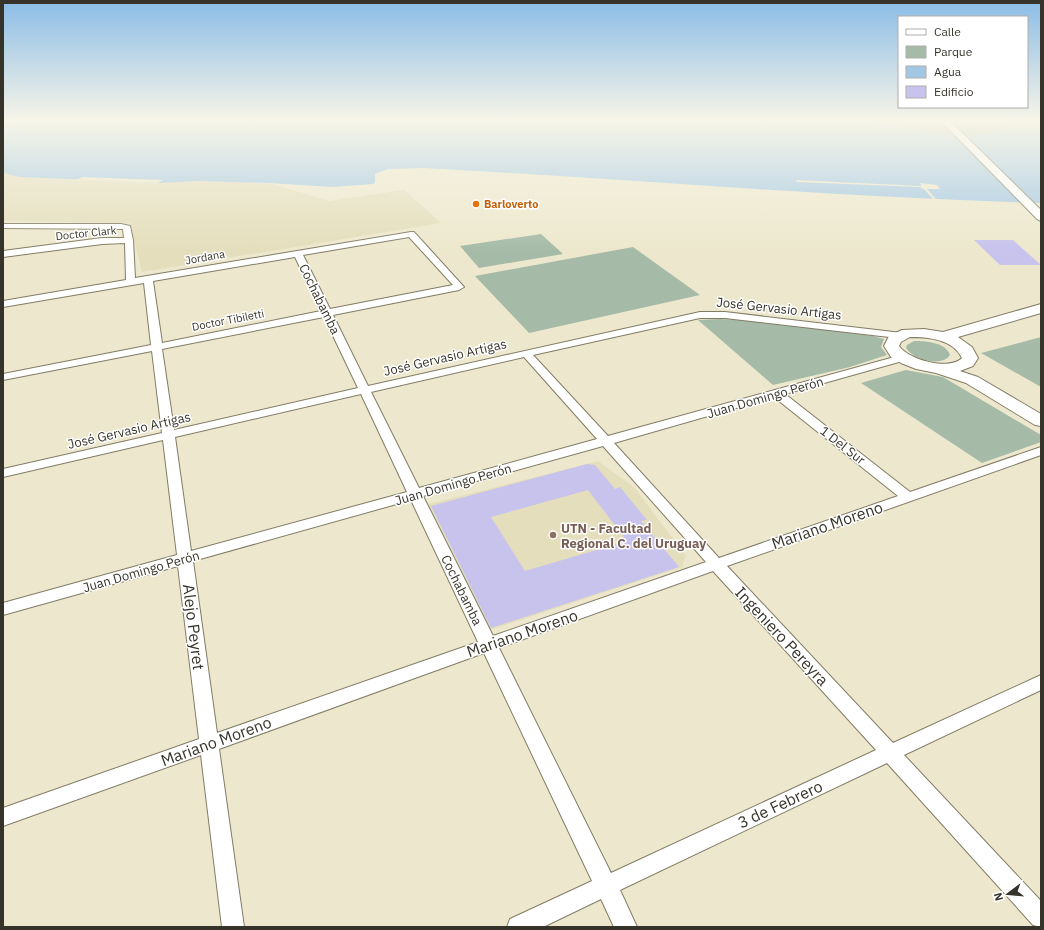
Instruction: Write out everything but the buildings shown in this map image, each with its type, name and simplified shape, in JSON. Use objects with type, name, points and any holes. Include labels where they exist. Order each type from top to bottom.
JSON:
[{"type":"street","points":[[988,164],[1041,217]]},
{"type":"street","points":[[3,226],[121,226],[127,228],[129,240]]},
{"type":"street","name":"Jordana","points":[[3,304],[411,234],[458,287]]},
{"type":"street","name":"Doctor Clark","points":[[3,254],[102,241],[129,240],[131,282]]},
{"type":"street","name":"Cochabamba","points":[[298,254],[626,927]]},
{"type":"street","name":"Alejo Peyret","points":[[148,279],[233,927]]},
{"type":"street","name":"Doctor Tibiletti","points":[[3,377],[458,287]]},
{"type":"street","points":[[949,339],[1041,308]]},
{"type":"street","name":"José Gervasio Artigas","points":[[3,473],[526,353],[700,315],[739,316],[898,336]]},
{"type":"street","points":[[949,339],[1041,315]]},
{"type":"street","points":[[933,368],[954,368],[967,363],[970,358],[968,353],[949,339],[918,332],[898,336],[893,339],[891,348],[902,358],[911,363],[949,372],[972,380],[1041,421]]},
{"type":"street","name":"Ingeniero Pereyra","points":[[526,353],[716,564],[1041,917]]},
{"type":"street","name":"Juan Domingo Perón","points":[[3,609],[902,358]]},
{"type":"street","points":[[967,363],[975,372],[1041,409]]},
{"type":"street","name":"1 Del Sur","points":[[777,394],[908,497]]},
{"type":"street","name":"Mariano Moreno","points":[[3,817],[716,564],[1041,451]]},
{"type":"street","name":"3 de Febrero","points":[[518,927],[1041,682]]},
{"type":"shaded area","points":[[3,172],[21,177],[77,180],[158,183],[198,181],[269,183],[329,201],[404,190],[441,223],[142,272],[130,223],[3,221]]},
{"type":"shaded area","name":"UTN - Facultad Regional C. del Uruguay","points":[[598,461],[635,488],[686,556],[682,567],[484,632],[426,515],[429,504]]},
{"type":"green space","points":[[541,234],[563,254],[479,268],[460,246]]},
{"type":"green space","points":[[633,247],[700,295],[529,333],[475,276]]},
{"type":"green space","points":[[698,320],[751,320],[873,336],[884,339],[881,347],[887,355],[850,367],[773,385]]},
{"type":"green space","points":[[1041,337],[1041,387],[981,353]]},
{"type":"green space","points":[[914,341],[935,343],[944,347],[950,355],[941,361],[927,360],[914,356],[906,348],[907,345]]},
{"type":"green space","points":[[906,370],[943,377],[1041,435],[1041,442],[982,463],[861,383]]},
{"type":"water","points":[[3,164],[1041,164],[1041,203],[887,197],[424,168],[388,169],[375,174],[375,182],[373,184],[332,187],[269,183],[198,181],[158,183],[21,177],[3,172]]},
{"type":"pier","points":[[82,177],[163,180],[158,183],[77,180]]},
{"type":"pier","points":[[796,180],[921,186],[920,183],[937,185],[940,189],[927,189],[936,199],[933,199],[920,187],[797,182]]},
{"type":"place","name":"Barloverto","points":[[476,204]]},
{"type":"place","name":"UTN - Facultad Regional C. del Uruguay","points":[[553,535]]}]
